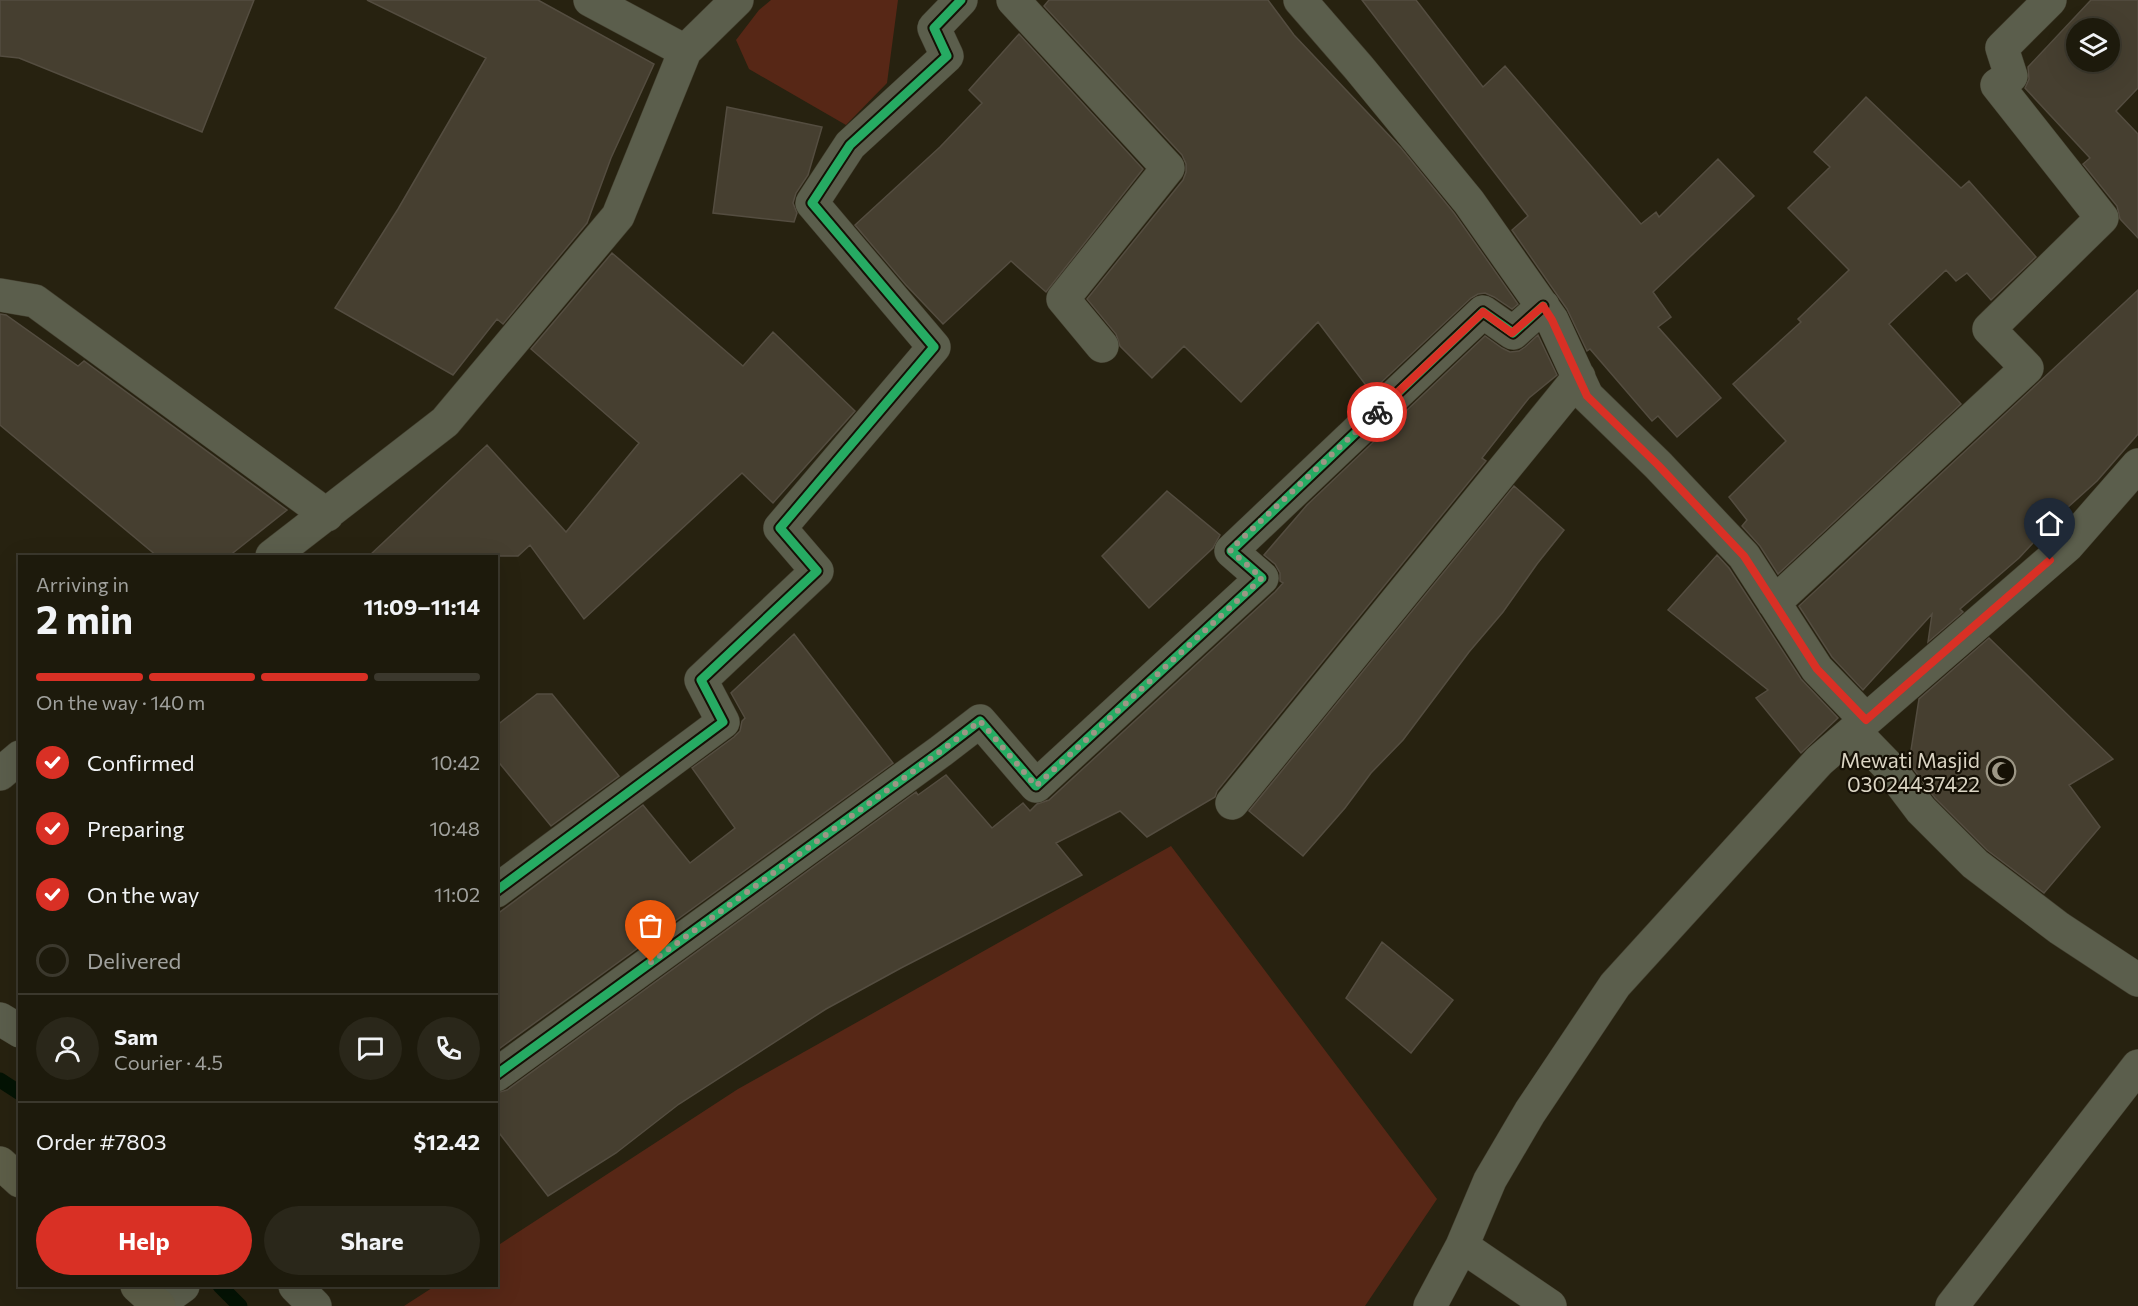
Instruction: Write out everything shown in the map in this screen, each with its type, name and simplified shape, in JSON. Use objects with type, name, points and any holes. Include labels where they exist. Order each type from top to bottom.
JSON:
[{"type":"street","points":[[590,0],[685,51]]},
{"type":"street","points":[[273,555],[445,422],[618,216],[685,51],[737,0]]},
{"type":"street","points":[[498,890],[723,722],[701,680],[817,571],[780,528],[934,347],[812,203],[850,145],[947,56],[934,28],[962,0]]},
{"type":"street","points":[[1013,0],[1168,168],[1064,299],[1102,346]]},
{"type":"street","points":[[1774,603],[2027,368],[1989,329],[2102,218],[1997,85],[2011,76],[2002,48],[2050,0]]},
{"type":"street","points":[[1309,3],[1469,202],[1543,306],[1552,320],[1587,396],[1658,465],[1744,556],[1817,669],[1921,810],[1975,864],[2059,928],[2138,980]]},
{"type":"street","points":[[0,295],[35,301],[327,515]]},
{"type":"street","points":[[498,1074],[980,721],[1036,786],[1262,578],[1230,550],[1483,312],[1512,333],[1543,306]]},
{"type":"street","points":[[1232,803],[1579,377]]},
{"type":"street","points":[[1430,1306],[1462,1246],[1496,1170],[1530,1112],[1615,985],[1819,761],[2067,546],[2138,465]]},
{"type":"street","points":[[0,774],[18,760]]},
{"type":"street","points":[[0,1019],[18,1030]]},
{"type":"street","points":[[1952,1306],[2138,1066]]},
{"type":"street","points":[[0,1163],[18,1179]]},
{"type":"street","points":[[1462,1246],[1550,1306]]},
{"type":"street","points":[[296,1287],[315,1306]]},
{"type":"shaded area","points":[[771,0],[898,0],[887,83],[846,125],[749,69],[736,40],[759,10]]},
{"type":"shaded area","points":[[1171,846],[1437,1199],[1365,1306],[404,1306],[433,1287],[498,1287],[498,1245],[738,1089]]},
{"type":"building","points":[[0,0],[254,0],[202,132],[19,58],[0,56]]},
{"type":"building","points":[[367,0],[538,0],[654,64],[611,158],[587,223],[503,324],[497,319],[453,375],[335,308],[398,209],[486,58]]},
{"type":"building","points":[[1049,0],[1268,0],[1294,35],[1401,148],[1454,213],[1518,304],[1512,309],[1485,293],[1471,298],[1371,392],[1318,322],[1241,402],[1184,346],[1152,378],[1120,346],[1116,334],[1087,299],[1183,180],[1186,164],[1182,155],[1044,6]]},
{"type":"building","points":[[1362,0],[1416,0],[1483,87],[1505,66],[1641,224],[1656,212],[1659,217],[1718,159],[1754,196],[1653,292],[1671,317],[1658,327],[1721,398],[1677,437],[1658,416],[1652,421],[1590,349],[1587,351],[1567,309],[1512,230],[1528,216]]},
{"type":"building","points":[[2091,0],[2138,0],[2138,88],[2116,111],[2138,134],[2138,238],[2120,219],[2117,206],[2083,164],[2090,158],[2025,88],[2029,79],[2028,67],[2066,27],[2066,72],[2120,72],[2120,18],[2074,18]]},
{"type":"building","points":[[1019,34],[1143,169],[1046,292],[1011,261],[943,324],[855,225],[940,147],[982,103],[969,90]]},
{"type":"building","points":[[1866,97],[1961,188],[1969,181],[2036,257],[1991,300],[1967,273],[1956,281],[1946,270],[1889,324],[1961,404],[1778,574],[1760,546],[1742,526],[1747,520],[1729,497],[1786,441],[1733,384],[1801,322],[1798,319],[1849,270],[1788,208],[1830,167],[1814,152]]},
{"type":"building","points":[[727,107],[822,127],[808,175],[796,193],[793,203],[797,213],[794,222],[713,213]]},
{"type":"building","points":[[612,253],[743,366],[773,332],[855,411],[773,503],[742,473],[584,619],[530,545],[518,556],[370,555],[487,445],[566,532],[639,443],[531,349]]},
{"type":"building","points":[[2138,290],[2138,434],[2097,481],[2057,517],[2019,558],[1960,609],[1963,612],[1928,642],[1932,614],[1863,690],[1832,657],[1799,606]]},
{"type":"building","points":[[0,314],[6,315],[78,366],[84,361],[287,510],[230,555],[156,555],[0,425]]},
{"type":"building","points":[[1538,335],[1557,375],[1529,398],[1482,458],[1486,461],[1217,791],[1215,797],[1147,837],[1120,811],[1056,843],[1082,875],[826,1009],[679,1104],[616,1153],[548,1196],[498,1132],[498,1092],[507,1090],[916,792],[918,795],[946,775],[992,828],[1023,803],[1030,811],[1037,804],[1049,800],[1283,583],[1280,581],[1280,573],[1275,564],[1264,555],[1307,505],[1485,336],[1510,352],[1519,351]]},
{"type":"building","points":[[1514,486],[1564,530],[1403,740],[1371,773],[1345,808],[1303,856],[1249,811]]},
{"type":"building","points":[[1167,491],[1220,535],[1213,548],[1149,608],[1102,556]]},
{"type":"building","points":[[1717,555],[1729,568],[1801,679],[1838,718],[1801,753],[1756,698],[1768,690],[1668,610]]},
{"type":"building","points":[[794,634],[893,763],[498,1050],[498,914],[643,805],[690,863],[735,828],[692,768],[740,731],[745,718],[731,693]]},
{"type":"building","name":"Mewati Masjid 03024437422","points":[[1989,638],[2113,759],[2069,785],[2100,827],[2044,893],[1987,850],[1935,798],[1909,763],[1919,699]]},
{"type":"building","points":[[537,694],[552,694],[619,776],[551,826],[498,761],[498,724]]},
{"type":"building","points":[[1382,942],[1453,1000],[1411,1053],[1346,998]]},
{"type":"waterway","points":[[0,1080],[18,1092]]},
{"type":"waterway","points":[[221,1287],[240,1306]]},
{"type":"cycle path","points":[[498,890],[723,722],[701,680],[817,571],[780,528],[934,347],[812,203],[850,145],[947,56],[934,28],[961,0]]},
{"type":"cycle path","points":[[498,1074],[980,721],[1036,786],[1262,578],[1231,551],[1483,312],[1513,333],[1543,306]]},
{"type":"way so far","points":[[651,962],[980,721],[1036,786],[1262,578],[1230,550],[1377,412]]},
{"type":"place","name":"Mewati Masjid 03024437422","points":[[2001,771]]},
{"type":"route","points":[[1377,412],[1483,312],[1512,333],[1543,306],[1552,320],[1587,396],[1658,465],[1744,556],[1817,669],[1866,720],[2050,560]]}]
